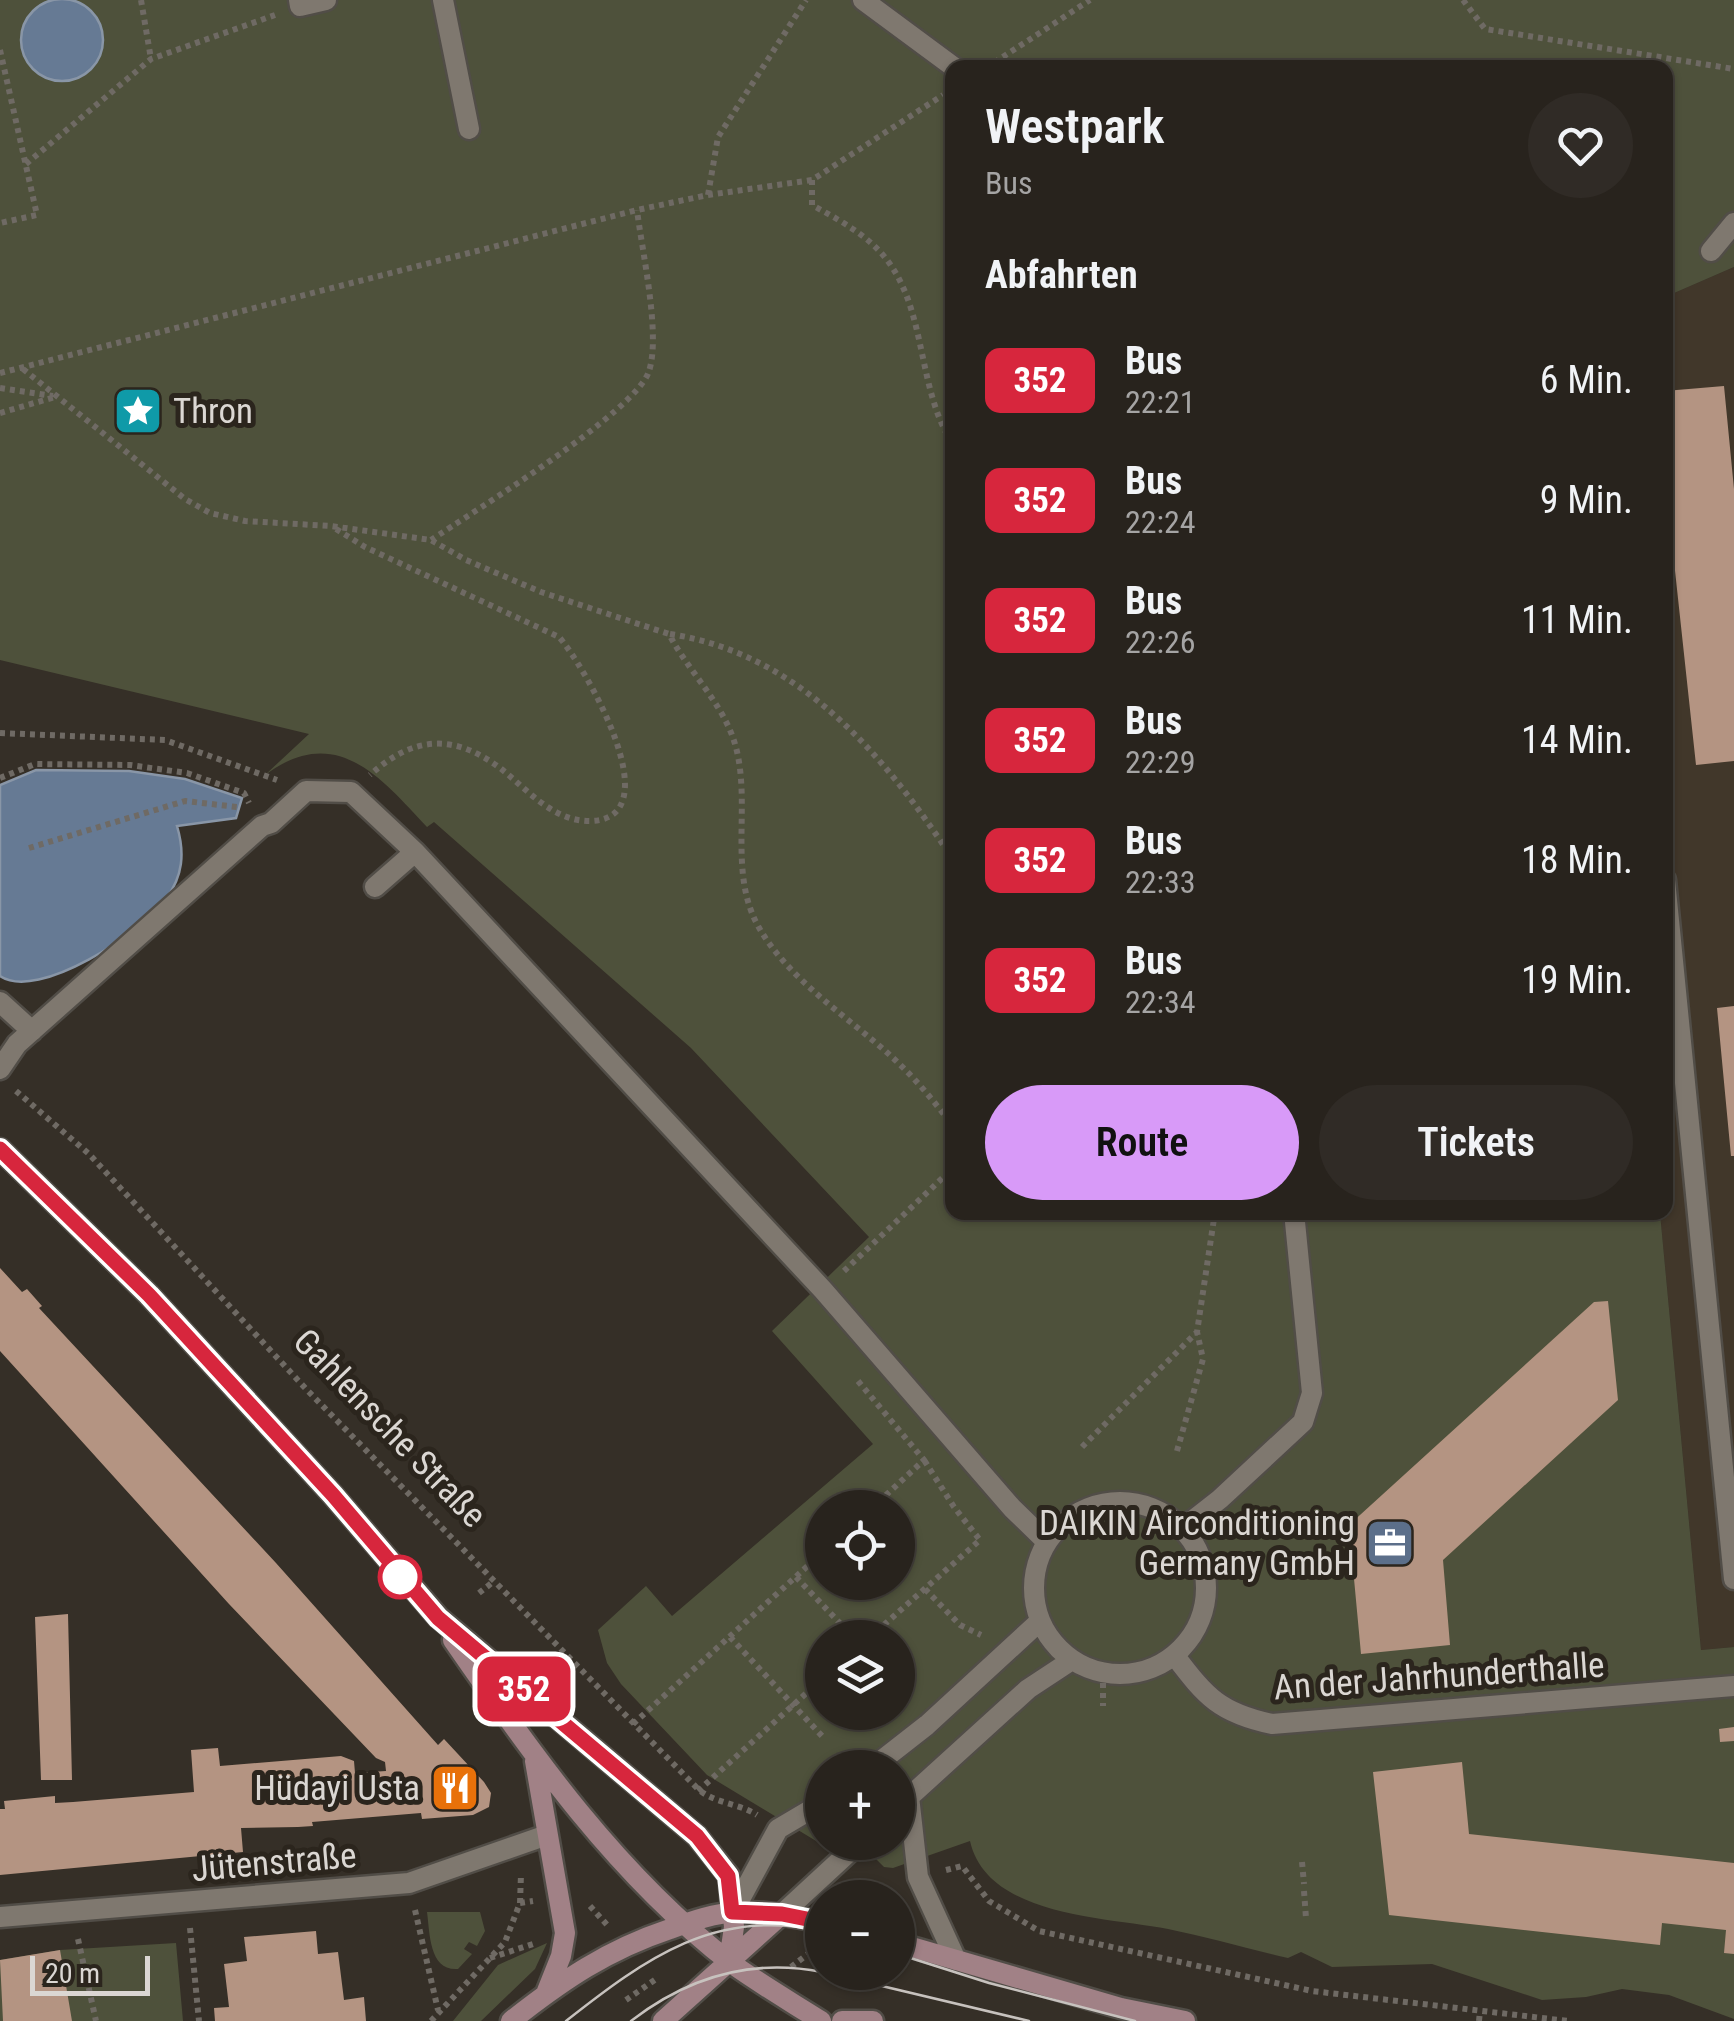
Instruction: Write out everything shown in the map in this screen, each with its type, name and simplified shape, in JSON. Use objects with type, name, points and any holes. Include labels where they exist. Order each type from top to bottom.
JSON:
[{"type":"street","points":[[299,3],[326,0]]},
{"type":"street","points":[[443,0],[469,129]]},
{"type":"street","points":[[862,0],[945,61]]},
{"type":"street","points":[[1711,251],[1734,224]]},
{"type":"street","points":[[0,1069],[32,1031],[306,791],[351,792],[415,852],[823,1290],[1046,1542]]},
{"type":"street","points":[[375,887],[415,852]]},
{"type":"street","points":[[1673,959],[1734,1579]]},
{"type":"street","points":[[0,1002],[32,1031]]},
{"type":"street","points":[[0,1149],[149,1295],[333,1495],[438,1618],[535,1759],[623,1862],[729,1961],[821,2021]]},
{"type":"street","points":[[1183,1528],[1303,1422],[1312,1392],[1295,1220]]},
{"type":"street","points":[[1121,1501],[1150,1506],[1183,1528],[1198,1550],[1207,1578],[1203,1616],[1186,1646],[1175,1656],[1148,1671],[1103,1673],[1072,1660],[1053,1644],[1040,1622],[1033,1592],[1040,1554],[1065,1521],[1088,1507],[1121,1501]]},
{"type":"street","points":[[438,1618],[697,1836],[728,1876],[734,1927],[729,1961]]},
{"type":"street","points":[[895,1750],[1040,1622]]},
{"type":"street","name":"An der Jahrhunderthalle","points":[[1175,1656],[1205,1696],[1248,1719],[1272,1724],[1734,1686]]},
{"type":"street","points":[[915,1790],[1028,1689],[1072,1660]]},
{"type":"street","points":[[535,1759],[565,1932],[561,1956],[546,1993]]},
{"type":"street","points":[[732,1912],[778,1829],[805,1813]]},
{"type":"street","name":"Jütenstraße","points":[[0,1917],[409,1883],[547,1836]]},
{"type":"street","points":[[663,2021],[840,1860]]},
{"type":"street","points":[[915,1860],[918,1877],[956,1960]]},
{"type":"street","points":[[511,2021],[546,1993],[624,1945],[732,1912],[805,1919]]},
{"type":"street","points":[[915,1948],[1121,2008],[1185,2021]]},
{"type":"street","points":[[842,2021],[873,2021]]},
{"type":"path","points":[[141,0],[151,59]]},
{"type":"path","points":[[708,195],[718,137],[806,0]]},
{"type":"path","points":[[998,60],[1090,0]]},
{"type":"path","points":[[1464,0],[1485,29],[1734,69]]},
{"type":"path","points":[[26,164],[151,59],[299,3]]},
{"type":"path","points":[[0,50],[37,215],[0,223]]},
{"type":"path","points":[[0,373],[636,210],[812,180],[945,94]]},
{"type":"path","points":[[812,180],[812,205],[856,230],[885,257],[898,276],[907,297],[929,390],[945,427]]},
{"type":"path","points":[[431,540],[620,409],[649,375],[654,348],[636,210]]},
{"type":"path","points":[[24,369],[185,499],[210,513],[431,540],[466,560],[541,592],[669,634],[726,648],[801,685],[834,712],[890,772],[945,848]]},
{"type":"path","points":[[0,388],[56,396]]},
{"type":"path","points":[[0,413],[56,396]]},
{"type":"path","points":[[331,526],[365,547],[559,637],[595,689],[626,773],[624,799],[617,812],[591,821],[548,808],[498,767],[473,753],[441,744],[419,743],[384,762],[351,792]]},
{"type":"path","points":[[669,634],[729,726],[736,747],[744,806],[744,876],[756,922],[772,947],[895,1060],[945,1117]]},
{"type":"path","points":[[0,733],[165,740],[306,791]]},
{"type":"path","points":[[0,778],[36,764],[130,765],[187,773],[244,793],[262,826]]},
{"type":"path","points":[[29,848],[184,802],[239,808],[262,826]]},
{"type":"path","name":"Gahlensche Straße","points":[[14,1088],[89,1154],[308,1390],[699,1790],[713,1801],[744,1807]]},
{"type":"path","points":[[862,1254],[945,1176]]},
{"type":"path","points":[[1177,1452],[1203,1359],[1197,1332],[1215,1220]]},
{"type":"path","points":[[1082,1447],[1197,1332]]},
{"type":"path","points":[[853,1376],[924,1460],[980,1540],[890,1620]]},
{"type":"path","points":[[892,1490],[924,1460]]},
{"type":"path","points":[[633,1724],[805,1568]]},
{"type":"path","points":[[796,1577],[837,1620]]},
{"type":"path","points":[[479,1593],[493,1582]]},
{"type":"path","points":[[925,1589],[960,1625],[988,1638]]},
{"type":"path","points":[[730,1636],[822,1736]]},
{"type":"path","points":[[1103,1673],[1103,1706]]},
{"type":"path","points":[[699,1790],[805,1694]]},
{"type":"path","points":[[1302,1862],[1306,1918]]},
{"type":"path","points":[[962,1866],[989,1901],[1039,1931],[1312,1990],[1568,2021]]},
{"type":"path","points":[[409,1883],[438,2012]]},
{"type":"path","points":[[431,2021],[505,1942],[520,1903],[560,1897]]},
{"type":"path","points":[[72,1911],[96,2021]]},
{"type":"path","points":[[489,1958],[565,1932]]},
{"type":"path","points":[[193,1955],[199,2021]]},
{"type":"path","points":[[626,2000],[656,1980]]},
{"type":"path","points":[[1478,2021],[1480,2010]]},
{"type":"shaded area","points":[[1734,267],[1734,1647],[1701,1650],[1661,1220],[1673,1220],[1673,294]]},
{"type":"green space","points":[[0,0],[1734,0],[1734,267],[1673,294],[1673,60],[945,60],[945,1220],[1661,1220],[1701,1650],[1734,1647],[1734,2019],[1669,1995],[1622,1989],[1586,1997],[1542,2000],[1432,1964],[1332,1967],[1301,1952],[1288,1958],[1168,1929],[1052,1909],[1000,1885],[981,1866],[970,1841],[893,1868],[884,1867],[877,1860],[915,1860],[915,1750],[805,1750],[805,1834],[707,1775],[621,1684],[607,1663],[598,1630],[646,1586],[672,1616],[805,1502],[805,1600],[915,1600],[915,1490],[819,1490],[873,1444],[772,1331],[869,1237],[691,1048],[434,822],[427,827],[374,775],[335,755],[314,754],[290,760],[265,775],[309,734],[0,660]]},
{"type":"green space","points":[[427,1912],[480,1912],[485,1931],[477,1946],[469,1942],[464,1949],[472,1954],[458,1969],[448,1968],[436,1958]]},
{"type":"green space","points":[[176,1943],[183,2021],[0,2021],[0,1960],[60,1950]]},
{"type":"green space","points":[[547,1943],[535,1969],[481,2021],[453,2021],[498,1965]]},
{"type":"water","points":[[62,-1],[78,2],[91,11],[100,24],[100,56],[91,69],[78,78],[62,81],[46,78],[33,69],[24,56],[21,40],[24,24],[33,11],[46,2]]},
{"type":"water","points":[[36,770],[129,771],[185,779],[242,798],[236,818],[177,826],[182,855],[176,882],[166,899],[136,929],[63,972],[17,982],[0,976],[0,785]]},
{"type":"building","points":[[1724,386],[1734,489],[1734,761],[1696,765],[1673,552],[1673,390]]},
{"type":"building","points":[[1734,1006],[1734,1156],[1731,1156],[1717,1008]]},
{"type":"building","points":[[0,1268],[22,1292],[27,1289],[42,1306],[39,1308],[276,1563],[438,1745],[444,1739],[484,1782],[491,1793],[489,1807],[473,1815],[422,1819],[421,1813],[312,1822],[313,1826],[241,1828],[243,1852],[0,1875],[0,1809],[5,1809],[4,1801],[55,1796],[55,1803],[194,1792],[191,1750],[218,1748],[220,1766],[341,1756],[354,1761],[355,1773],[386,1771],[385,1762],[376,1758],[229,1604],[0,1351]]},
{"type":"building","points":[[1608,1301],[1618,1400],[1443,1560],[1450,1645],[1361,1654],[1349,1525],[1594,1302]]},
{"type":"building","points":[[68,1614],[72,1780],[41,1780],[35,1617]]},
{"type":"building","points":[[1734,1727],[1734,1741],[1720,1742],[1719,1729]]},
{"type":"building","points":[[1462,1762],[1469,1834],[1734,1863],[1734,1954],[1724,1953],[1726,1930],[1662,1923],[1660,1945],[1389,1915],[1373,1772]]},
{"type":"building","points":[[316,1931],[318,1954],[338,1952],[344,2000],[364,1997],[366,2021],[215,2021],[214,2008],[229,2007],[224,1964],[247,1961],[244,1937]]},
{"type":"building","points":[[60,1950],[72,2021],[3,2021],[0,1960]]},
{"type":"tram line","points":[[566,2021],[625,1977],[684,1943],[749,1926],[805,1928]]},
{"type":"tram line","points":[[915,1959],[1135,2021]]},
{"type":"tram line","points":[[631,2021],[675,1993],[721,1975],[770,1968],[805,1969]]},
{"type":"tram line","points":[[899,1990],[1029,2021]]},
{"type":"bus line","name":"352","points":[[0,1149],[149,1295],[333,1495],[438,1618],[697,1836],[728,1876],[732,1912],[805,1919]]},
{"type":"place","name":"Thron","points":[[138,411]]},
{"type":"place","name":"DAIKIN Airconditioning Germany GmbH","points":[[1390,1543]]},
{"type":"place","name":"Hüdayi Usta","points":[[455,1788]]}]
